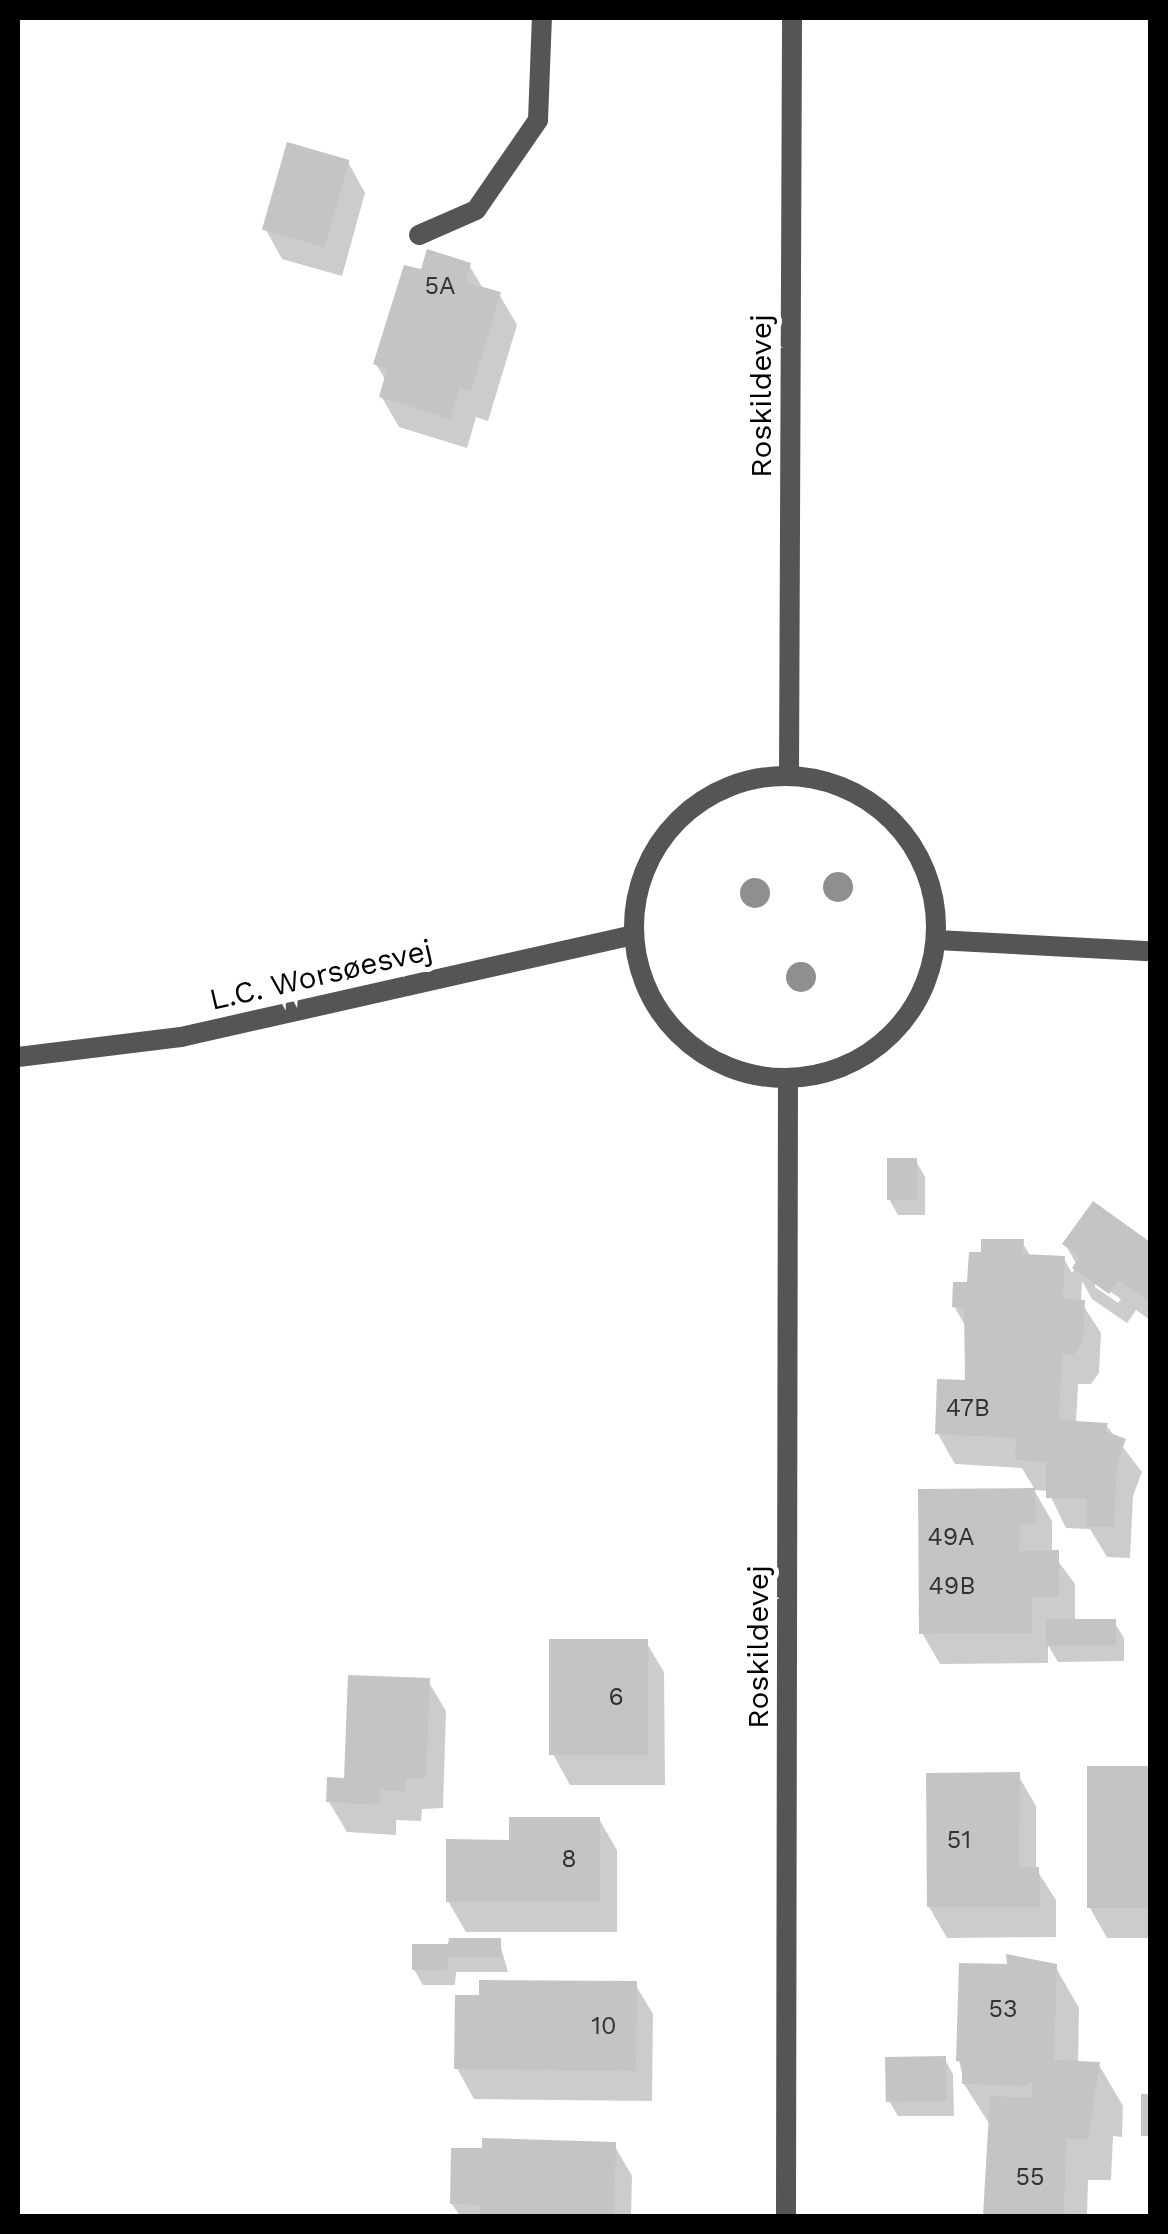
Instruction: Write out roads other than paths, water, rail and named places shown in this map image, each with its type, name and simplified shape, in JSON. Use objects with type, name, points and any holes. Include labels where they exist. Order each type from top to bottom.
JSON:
[{"type":"street","points":[[419,235],[476,210],[538,120],[542,18]]},
{"type":"street","name":"Roskildevej","points":[[789,775],[792,18]]},
{"type":"street","points":[[789,775],[850,788],[899,825],[930,879],[937,940],[922,993],[889,1038],[842,1068],[788,1078],[742,1072],[700,1052],[666,1021],[643,980],[634,935],[638,886],[660,840],[683,816],[739,782],[789,775]]},
{"type":"street","name":"L.C. Worsøesvej","points":[[18,1057],[235,1026],[634,935]]},
{"type":"street","points":[[937,940],[1150,951]]},
{"type":"street","name":"Roskildevej","points":[[786,2216],[788,1078]]}]
